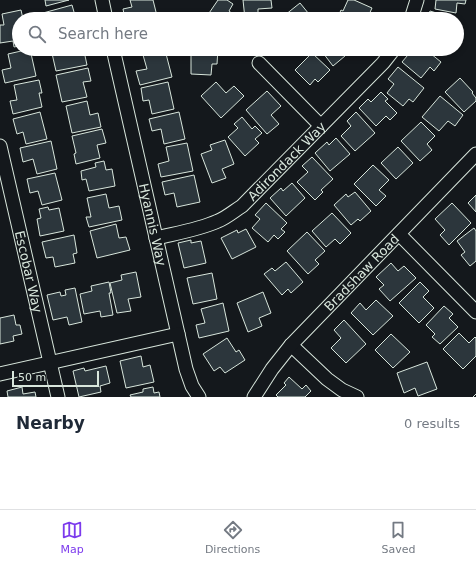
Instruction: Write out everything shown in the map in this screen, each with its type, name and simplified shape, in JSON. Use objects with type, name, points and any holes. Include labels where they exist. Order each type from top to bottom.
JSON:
[{"type":"street","points":[[102,0],[105,12]]},
{"type":"street","points":[[413,12],[417,0]]},
{"type":"street","name":"Hyannis Way","points":[[115,56],[186,368],[192,386],[199,397]]},
{"type":"street","name":"Adirondack Way","points":[[156,238],[200,228],[226,217],[242,206],[388,56]]},
{"type":"street","points":[[259,63],[321,126]]},
{"type":"street","name":"Escobar Way","points":[[0,146],[58,397]]},
{"type":"street","name":"Bradshaw Road","points":[[254,397],[272,369],[291,345],[476,154]]},
{"type":"street","points":[[399,234],[476,312]]},
{"type":"street","points":[[0,374],[178,334]]},
{"type":"street","points":[[291,345],[327,379],[342,390],[357,397]]},
{"type":"building","points":[[45,0],[69,0],[46,6]]},
{"type":"building","points":[[130,0],[153,0],[156,12],[124,12],[123,9],[132,7]]},
{"type":"building","points":[[218,0],[227,0],[233,4],[229,11],[230,12],[210,12]]},
{"type":"building","points":[[243,0],[271,0],[272,8],[258,9],[258,12],[244,12]]},
{"type":"building","points":[[348,0],[354,0],[372,8],[370,12],[340,12],[341,10],[343,11]]},
{"type":"building","points":[[436,0],[466,0],[465,4],[457,3],[456,12],[435,9]]},
{"type":"building","points":[[300,3],[307,12],[289,12]]},
{"type":"building","points":[[72,5],[74,12],[47,12]]},
{"type":"building","points":[[21,10],[21,12],[12,12],[12,41],[0,43],[0,25],[4,25],[2,14]]},
{"type":"building","points":[[12,53],[12,56],[32,56],[36,76],[5,83],[2,70],[11,68],[8,54]]},
{"type":"building","points":[[53,56],[85,56],[87,65],[56,71]]},
{"type":"building","points":[[143,56],[167,56],[172,77],[140,85],[136,71],[147,69]]},
{"type":"building","points":[[191,56],[218,56],[217,64],[212,64],[211,75],[191,74]]},
{"type":"building","points":[[309,56],[315,56],[330,70],[318,82],[315,79],[310,85],[295,70]]},
{"type":"building","points":[[325,56],[345,56],[333,66]]},
{"type":"building","points":[[407,56],[434,56],[441,62],[434,71],[430,67],[421,78],[402,62]]},
{"type":"building","points":[[398,67],[424,88],[413,102],[409,99],[403,106],[387,93],[394,84],[388,79]]},
{"type":"building","points":[[88,68],[91,81],[83,82],[87,97],[62,102],[56,75]]},
{"type":"building","points":[[460,78],[473,92],[472,93],[476,98],[476,101],[464,112],[445,92]]},
{"type":"building","points":[[39,80],[42,93],[39,93],[42,107],[13,114],[10,101],[17,100],[14,85]]},
{"type":"building","points":[[168,82],[174,109],[152,114],[149,100],[143,101],[141,88]]},
{"type":"building","points":[[216,82],[226,93],[234,86],[244,96],[221,118],[201,96]]},
{"type":"building","points":[[267,91],[281,106],[271,115],[279,124],[267,134],[246,110]]},
{"type":"building","points":[[381,92],[388,99],[385,101],[397,113],[390,120],[386,116],[376,126],[359,108],[368,99],[371,102]]},
{"type":"building","points":[[440,96],[463,115],[455,126],[448,121],[439,131],[422,117]]},
{"type":"building","points":[[87,101],[90,115],[98,113],[101,127],[72,133],[66,106]]},
{"type":"building","points":[[40,112],[47,139],[26,144],[23,132],[17,134],[13,119]]},
{"type":"building","points":[[179,112],[185,139],[164,144],[161,129],[152,131],[149,119]]},
{"type":"building","points":[[356,112],[375,133],[355,151],[341,136],[351,126],[347,121]]},
{"type":"building","points":[[242,117],[252,129],[255,126],[262,133],[255,139],[259,143],[245,156],[228,137],[238,128],[234,124]]},
{"type":"building","points":[[421,122],[435,136],[427,144],[432,150],[420,161],[401,141]]},
{"type":"building","points":[[102,129],[106,143],[97,145],[100,158],[76,164],[74,154],[76,153],[72,136]]},
{"type":"building","points":[[336,138],[350,154],[330,171],[315,153],[327,142],[329,145]]},
{"type":"building","points":[[225,140],[234,164],[222,169],[226,178],[212,183],[201,154],[212,150],[210,145]]},
{"type":"building","points":[[51,141],[57,169],[37,174],[33,159],[23,162],[20,148]]},
{"type":"building","points":[[187,143],[193,171],[161,177],[158,164],[169,161],[166,147]]},
{"type":"building","points":[[398,147],[413,163],[396,179],[381,163]]},
{"type":"building","points":[[312,157],[333,179],[321,190],[323,192],[315,200],[297,182],[308,172],[302,166]]},
{"type":"building","points":[[104,161],[106,170],[112,169],[115,186],[89,191],[86,179],[82,180],[81,171],[96,167],[95,163]]},
{"type":"building","points":[[373,165],[389,180],[379,190],[386,196],[376,206],[354,184]]},
{"type":"building","points":[[55,173],[62,200],[42,205],[38,191],[30,193],[27,179]]},
{"type":"building","points":[[194,175],[200,202],[177,207],[174,193],[165,195],[162,182]]},
{"type":"building","points":[[292,183],[305,198],[286,216],[270,198],[281,188],[283,191]]},
{"type":"building","points":[[355,192],[371,211],[360,221],[358,219],[351,225],[334,205],[346,194],[348,197]]},
{"type":"building","points":[[106,194],[109,208],[119,206],[122,220],[89,227],[86,217],[91,217],[87,198]]},
{"type":"building","points":[[476,195],[476,212],[468,203]]},
{"type":"building","points":[[266,203],[287,223],[281,229],[285,232],[278,239],[274,235],[268,242],[252,228],[260,219],[255,215]]},
{"type":"building","points":[[452,203],[471,223],[449,245],[440,235],[445,230],[435,219]]},
{"type":"building","points":[[48,207],[49,210],[59,208],[64,231],[40,236],[37,219],[41,218],[39,209]]},
{"type":"building","points":[[332,213],[351,233],[340,244],[335,239],[326,247],[312,231]]},
{"type":"building","points":[[116,224],[119,238],[126,237],[130,250],[97,258],[90,231]]},
{"type":"building","points":[[474,228],[476,231],[476,261],[470,266],[461,255],[465,252],[457,241]]},
{"type":"building","points":[[246,229],[256,247],[232,259],[221,238],[237,230],[238,233]]},
{"type":"building","points":[[307,232],[325,251],[315,260],[319,264],[308,274],[287,251]]},
{"type":"building","points":[[74,235],[77,253],[73,254],[75,263],[55,267],[53,257],[46,258],[42,242]]},
{"type":"building","points":[[191,240],[191,243],[201,241],[206,263],[184,268],[178,243]]},
{"type":"building","points":[[286,262],[303,282],[291,293],[288,289],[282,295],[264,274],[272,268],[275,271]]},
{"type":"building","points":[[391,263],[398,271],[404,266],[416,278],[390,301],[379,289],[384,285],[376,277]]},
{"type":"building","points":[[136,272],[141,297],[128,299],[131,311],[117,313],[110,283],[122,280],[121,275]]},
{"type":"building","points":[[212,273],[217,299],[193,304],[187,278]]},
{"type":"building","points":[[109,282],[111,293],[109,293],[113,315],[101,317],[100,311],[84,314],[80,294],[92,291],[91,286]]},
{"type":"building","points":[[420,282],[429,291],[423,297],[434,308],[419,323],[399,303]]},
{"type":"building","points":[[75,288],[82,322],[69,325],[67,317],[53,320],[47,295],[60,292],[61,296],[66,295],[65,290]]},
{"type":"building","points":[[263,292],[271,313],[259,318],[262,326],[248,332],[237,303]]},
{"type":"building","points":[[376,300],[393,316],[373,335],[351,313],[360,303],[366,310]]},
{"type":"building","points":[[223,303],[229,331],[199,338],[196,325],[205,323],[201,309]]},
{"type":"building","points":[[444,306],[453,314],[449,318],[458,327],[440,344],[432,337],[435,334],[426,325]]},
{"type":"building","points":[[14,315],[16,325],[20,325],[22,334],[13,336],[14,341],[0,344],[0,318]]},
{"type":"building","points":[[344,320],[366,344],[346,363],[331,348],[341,338],[334,330]]},
{"type":"building","points":[[459,333],[469,343],[475,337],[476,338],[476,356],[463,369],[443,349]]},
{"type":"building","points":[[391,334],[410,352],[393,368],[375,350]]},
{"type":"building","points":[[227,338],[236,352],[239,350],[245,360],[225,373],[220,367],[214,371],[203,354]]},
{"type":"building","points":[[141,356],[143,367],[150,365],[154,382],[126,388],[120,361]]},
{"type":"building","points":[[427,362],[437,389],[418,396],[415,388],[404,393],[397,373]]},
{"type":"building","points":[[106,366],[110,383],[100,386],[101,392],[79,397],[73,371],[84,368],[85,371]]},
{"type":"building","points":[[289,377],[302,389],[306,385],[311,391],[305,397],[278,397],[276,395],[286,385],[284,383]]},
{"type":"building","points":[[22,387],[23,394],[35,392],[36,397],[8,397],[7,391]]},
{"type":"building","points":[[153,387],[154,393],[159,392],[160,397],[131,397],[130,395],[143,392],[143,389]]},
{"type":"fence","points":[[473,397],[476,394]]}]
